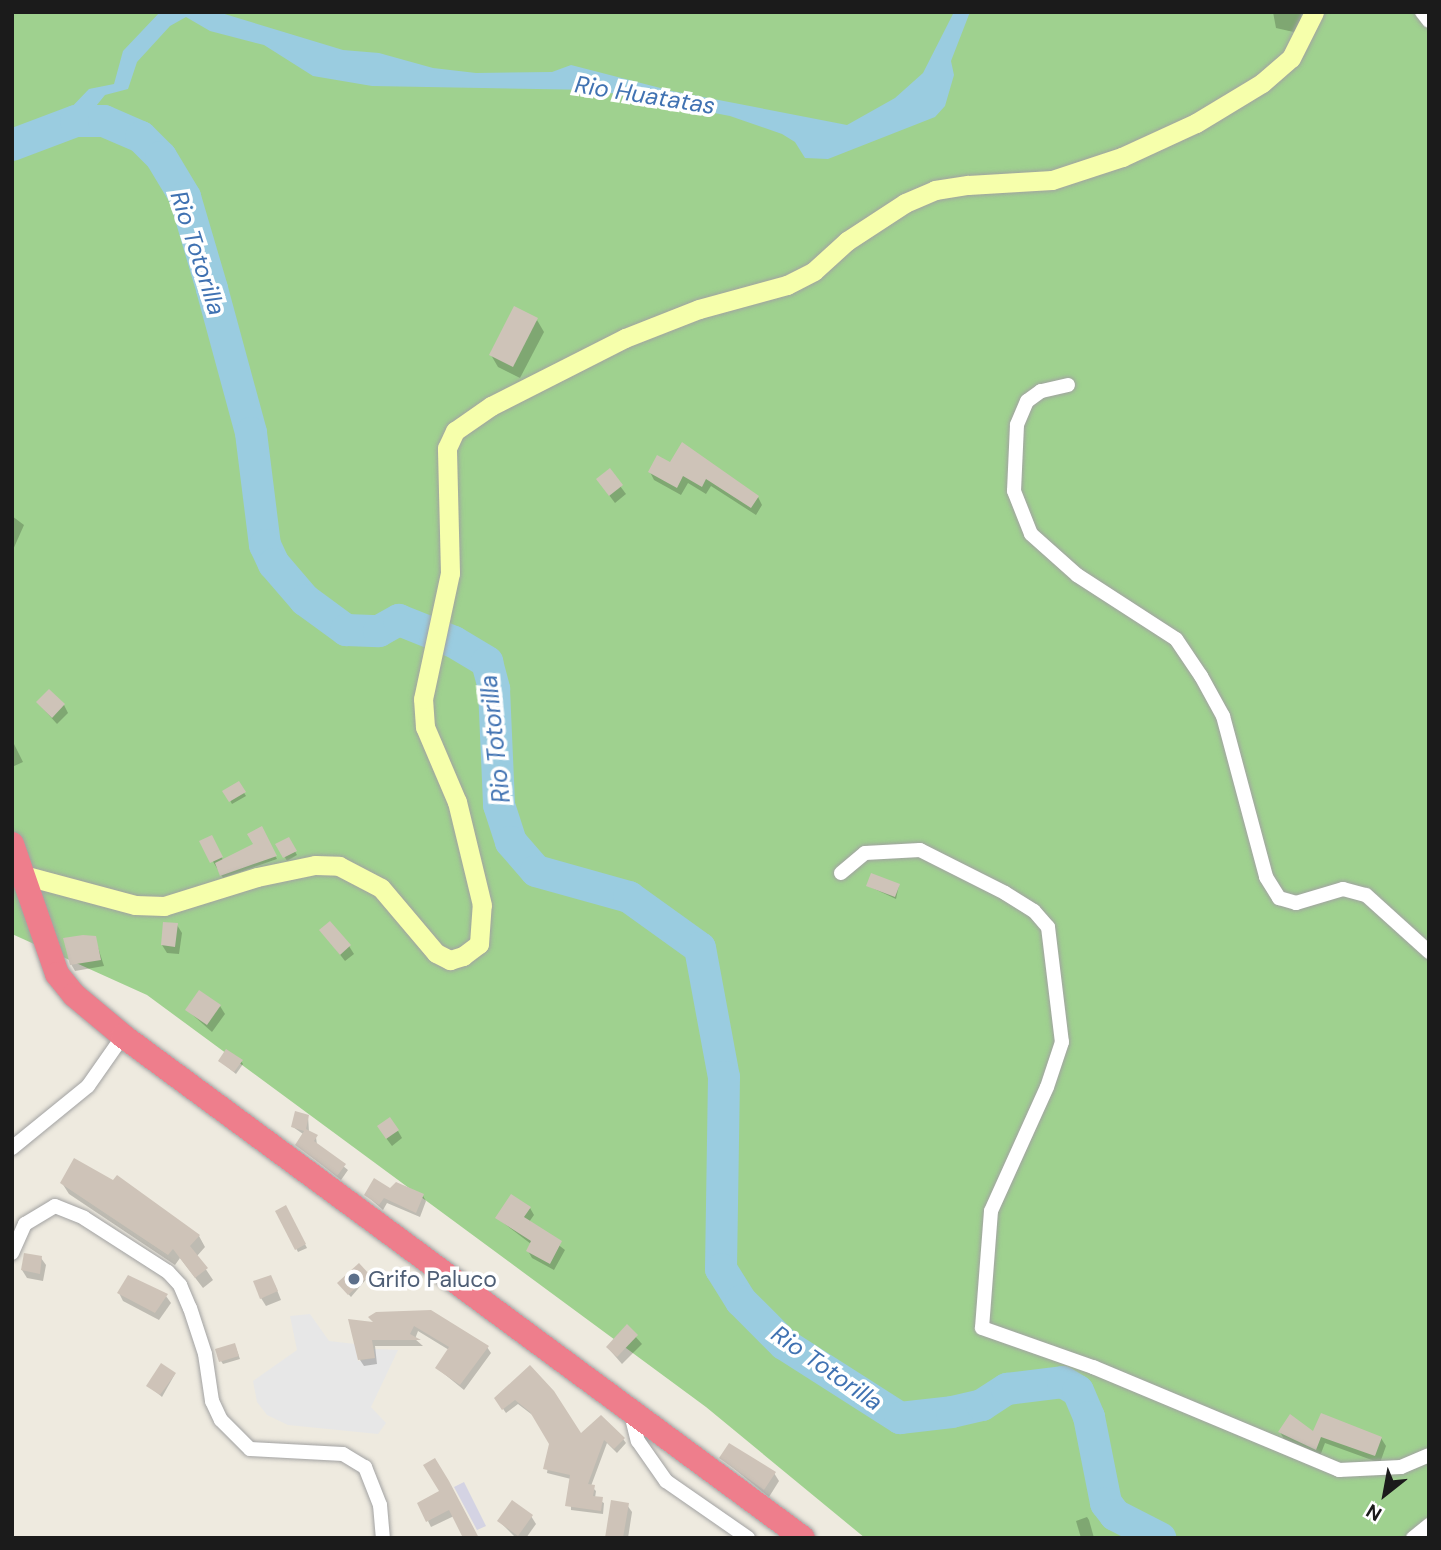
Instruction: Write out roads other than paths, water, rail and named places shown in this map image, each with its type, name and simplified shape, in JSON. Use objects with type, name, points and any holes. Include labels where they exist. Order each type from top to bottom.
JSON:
[{"type":"highway","points":[[12,844],[57,974],[123,1036],[803,1538]]},
{"type":"street","points":[[23,875],[135,905],[164,906],[257,877],[315,865],[339,866],[381,888],[436,953],[450,960],[463,956],[479,944],[482,905],[457,802],[425,727],[423,699],[450,573],[447,448],[462,424],[546,377],[654,325],[787,285],[814,271],[847,241],[905,202],[935,190],[968,185],[1052,180],[1122,157],[1196,123],[1262,83],[1291,58],[1314,12]]},
{"type":"street","points":[[1422,12],[1429,21]]},
{"type":"street","points":[[1068,385],[1041,390],[1027,401],[1017,425],[1014,491],[1031,534],[1077,575],[1175,639],[1195,667],[1223,716],[1266,877],[1279,898],[1296,903],[1343,889],[1366,895],[1429,952]]},
{"type":"street","points":[[841,873],[865,853],[920,850],[1005,893],[1034,911],[1048,927],[1062,1042],[1047,1087],[991,1211],[982,1328],[1105,1371],[1339,1470],[1401,1467],[1429,1455]]},
{"type":"street","points":[[12,1149],[88,1086],[123,1036]]},
{"type":"street","points":[[12,1253],[25,1224],[55,1206],[83,1218],[168,1272],[180,1285],[190,1308],[205,1354],[212,1401],[229,1429],[250,1448],[343,1454],[365,1467],[377,1494],[383,1538]]},
{"type":"street","points":[[630,1409],[638,1441],[666,1481],[748,1538]]},
{"type":"street","points":[[1413,1538],[1429,1525]]},
{"type":"water","name":"Rio Huatatas","points":[[160,12],[218,12],[343,50],[379,53],[433,68],[476,73],[552,72],[571,65],[672,91],[847,125],[895,98],[923,73],[954,12],[970,12],[951,61],[954,75],[945,106],[935,117],[828,159],[805,158],[795,142],[782,134],[730,116],[595,90],[372,86],[313,76],[264,45],[210,31],[186,17],[170,26],[137,62],[128,89],[105,95],[88,116],[65,114],[89,89],[114,84],[123,51]]},
{"type":"waterway","name":"Rio Totorilla","points":[[12,145],[76,121],[104,121],[141,137],[161,157],[185,197],[212,289],[251,433],[265,545],[274,564],[305,600],[346,630],[379,631],[399,620],[454,642],[487,662],[494,689],[499,805],[511,842],[536,871],[629,897],[700,948],[724,1077],[721,1269],[741,1301],[784,1344],[900,1418],[952,1412],[982,1405],[1007,1389],[1063,1382],[1078,1391],[1089,1417],[1106,1503],[1115,1515],[1160,1538]]},
{"type":"place","name":"Grifo Paluco","points":[[354,1279]]}]
